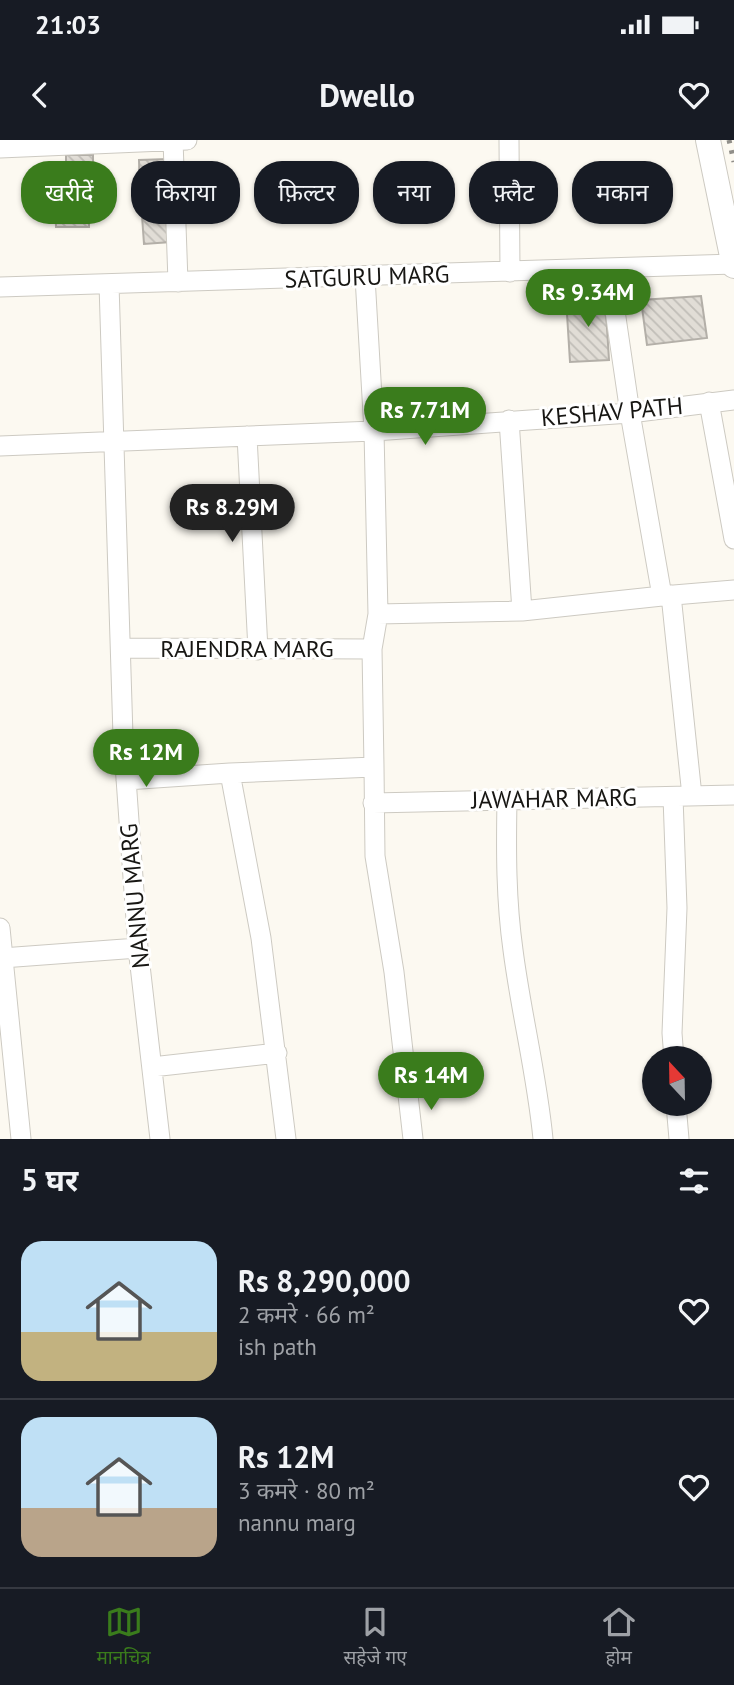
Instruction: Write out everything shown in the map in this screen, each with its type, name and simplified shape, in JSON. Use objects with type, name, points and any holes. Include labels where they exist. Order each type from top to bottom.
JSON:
[{"type":"main road","points":[[708,140],[734,265]]},
{"type":"street","points":[[173,140],[178,282]]},
{"type":"street","points":[[0,148],[187,140]]},
{"type":"street","points":[[509,140],[510,272]]},
{"type":"street","name":"SATGURU MARG","points":[[0,287],[734,265]]},
{"type":"street","points":[[609,270],[629,413],[666,596],[682,797],[673,1046]]},
{"type":"street","points":[[365,277],[374,431],[378,614],[372,649],[375,856],[394,972],[413,1139]]},
{"type":"street","name":"NANNU MARG","points":[[109,284],[126,780],[138,948],[160,1139]]},
{"type":"street","name":"KESHAV PATH","points":[[0,446],[374,431],[629,413],[734,400]]},
{"type":"street","points":[[709,402],[734,538]]},
{"type":"street","points":[[509,421],[522,611]]},
{"type":"street","points":[[247,436],[258,650]]},
{"type":"street","points":[[378,614],[522,611],[734,590]]},
{"type":"street","name":"RAJENDRA MARG","points":[[121,648],[372,649]]},
{"type":"street","points":[[126,780],[374,767]]},
{"type":"street","points":[[230,774],[261,938],[286,1139]]},
{"type":"street","name":"JAWAHAR MARG","points":[[373,803],[734,794]]},
{"type":"street","points":[[507,801],[506,888],[510,926],[538,1090],[543,1139]]},
{"type":"street","points":[[0,928],[7,1084],[21,1139]]},
{"type":"street","points":[[2,958],[138,948]]},
{"type":"street","points":[[152,1067],[277,1053]]},
{"type":"street","points":[[677,1116],[679,1139]]},
{"type":"building","points":[[66,155],[93,155],[93,161],[66,161]]},
{"type":"building","points":[[168,159],[168,161],[139,161]]},
{"type":"building","points":[[56,224],[89,224],[89,227],[56,227]]},
{"type":"building","points":[[143,224],[170,224],[171,242],[144,244]]},
{"type":"building","points":[[605,296],[609,360],[570,362],[566,298]]},
{"type":"building","points":[[701,296],[707,338],[647,345],[641,300]]},
{"type":"railway","points":[[729,140],[734,162]]}]
